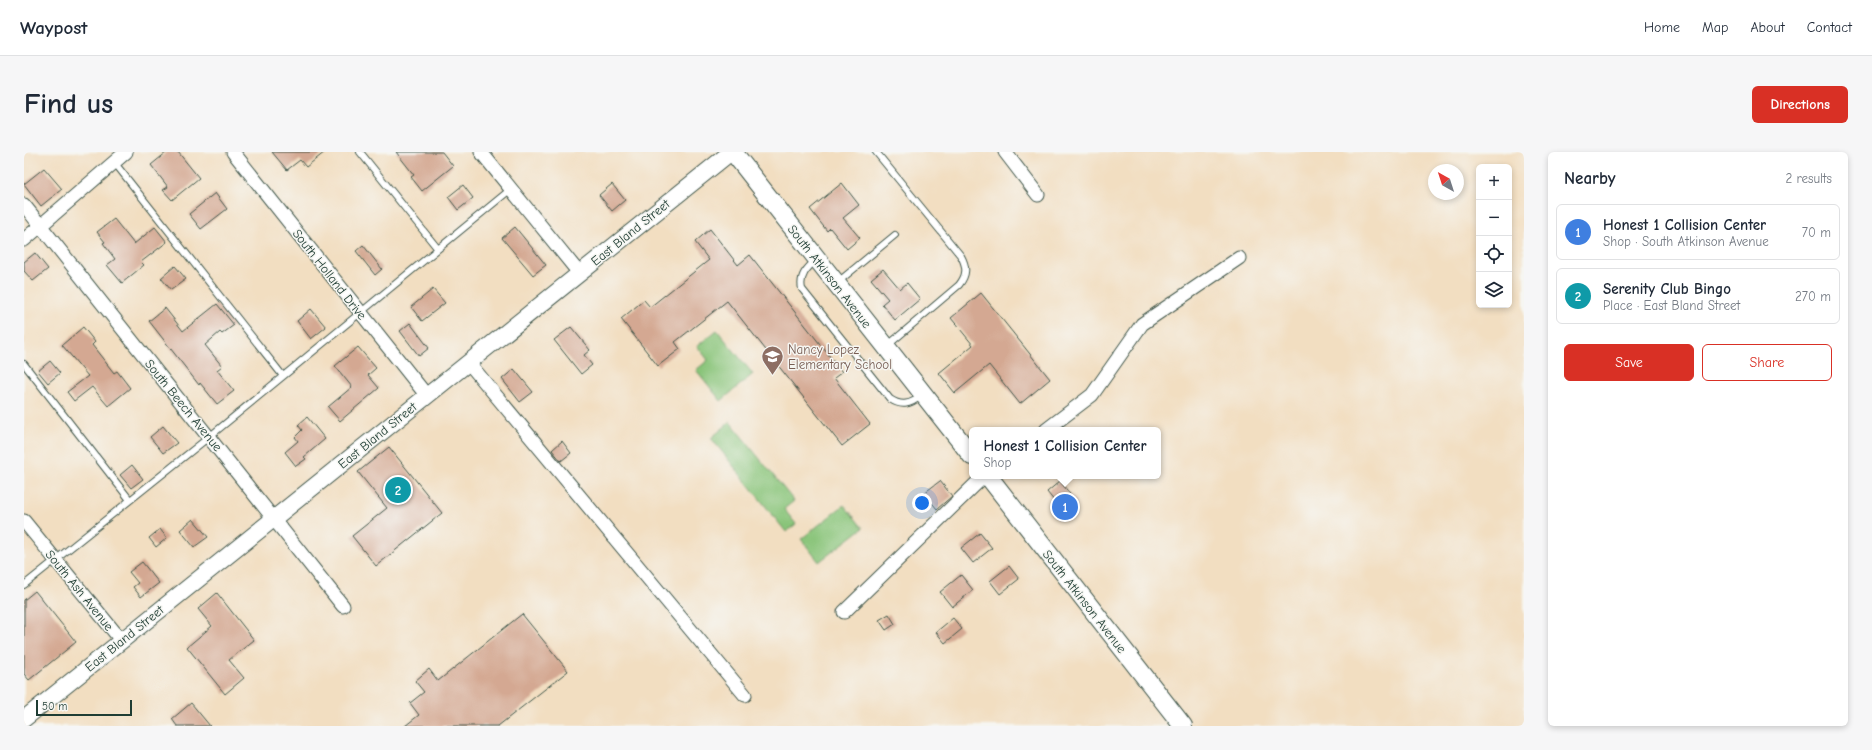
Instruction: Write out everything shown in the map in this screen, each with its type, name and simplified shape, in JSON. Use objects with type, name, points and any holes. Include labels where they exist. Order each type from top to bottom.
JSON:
[{"type":"main road","name":"South Atkinson Avenue","points":[[732,152],[969,452]]},
{"type":"main road","name":"South Atkinson Avenue","points":[[990,479],[1183,726]]},
{"type":"street","points":[[24,240],[41,227],[126,152]]},
{"type":"street","name":"South Holland Drive","points":[[233,152],[427,396]]},
{"type":"street","points":[[481,152],[579,273]]},
{"type":"street","name":"East Bland Street","points":[[24,719],[732,152]]},
{"type":"street","points":[[1005,152],[1038,195]]},
{"type":"street","name":"South Beech Avenue","points":[[24,205],[343,606]]},
{"type":"street","points":[[1050,427],[1092,395],[1142,324],[1239,258]]},
{"type":"street","points":[[468,362],[745,695]]},
{"type":"street","points":[[844,612],[981,479]]},
{"type":"street","name":"South Ash Avenue","points":[[24,521],[121,640]]},
{"type":"lane","points":[[360,152],[438,249]]},
{"type":"lane","points":[[876,152],[961,256],[965,264],[965,277],[959,285],[886,346]]},
{"type":"lane","points":[[114,162],[283,376]]},
{"type":"lane","points":[[24,585],[209,437],[511,189]]},
{"type":"lane","points":[[836,283],[895,235]]},
{"type":"lane","points":[[817,259],[808,267],[801,278],[802,288],[807,295],[890,399],[904,405],[910,404],[924,394]]},
{"type":"lane","points":[[24,364],[130,500]]},
{"type":"green space","points":[[717,330],[753,374],[721,401],[696,370],[708,360],[697,346]]},
{"type":"green space","points":[[730,422],[794,501],[784,509],[796,524],[786,532],[711,438]]},
{"type":"green space","points":[[844,505],[863,528],[819,562],[801,539]]},
{"type":"building","points":[[167,152],[178,152],[199,178],[172,200],[163,190],[168,187],[151,165]]},
{"type":"building","points":[[272,152],[325,152],[306,167],[300,160],[287,170]]},
{"type":"building","points":[[396,152],[442,152],[453,166],[422,191],[411,177],[414,175]]},
{"type":"building","points":[[44,168],[62,189],[41,206],[24,184]]},
{"type":"building","points":[[842,183],[859,205],[843,218],[860,238],[847,249],[830,228],[827,231],[810,209]]},
{"type":"building","points":[[612,184],[625,200],[612,211],[599,195]]},
{"type":"building","points":[[463,185],[473,198],[458,210],[448,197]]},
{"type":"building","points":[[215,193],[227,209],[201,229],[189,214]]},
{"type":"building","points":[[114,219],[134,244],[155,227],[167,242],[141,262],[144,265],[122,283],[107,265],[115,259],[97,232]]},
{"type":"building","points":[[515,227],[546,265],[533,275],[502,238]]},
{"type":"building","points":[[710,229],[738,265],[750,255],[842,372],[834,378],[870,424],[842,446],[727,301],[675,342],[680,349],[658,366],[621,319],[644,300],[650,307],[709,260],[695,242]]},
{"type":"building","points":[[363,245],[382,269],[375,275],[356,251]]},
{"type":"building","points":[[35,253],[48,269],[33,281],[24,271],[24,262]]},
{"type":"building","points":[[175,266],[186,279],[171,290],[161,278]]},
{"type":"building","points":[[883,269],[900,289],[907,283],[920,299],[895,320],[882,304],[888,299],[871,279]]},
{"type":"building","points":[[433,289],[445,303],[422,321],[411,307]]},
{"type":"building","points":[[981,293],[1050,379],[1020,404],[989,365],[955,393],[939,373],[973,345],[951,318]]},
{"type":"building","points":[[217,304],[234,325],[222,334],[220,332],[205,345],[222,366],[217,370],[234,391],[217,404],[200,383],[199,385],[149,321],[165,308],[183,331]]},
{"type":"building","points":[[311,309],[326,327],[311,339],[297,321]]},
{"type":"building","points":[[410,323],[429,348],[419,356],[400,331]]},
{"type":"building","points":[[83,327],[95,342],[92,345],[114,373],[117,371],[130,388],[108,406],[92,387],[74,401],[67,392],[88,376],[62,345]]},
{"type":"building","points":[[571,327],[590,350],[584,355],[592,365],[581,374],[554,340]]},
{"type":"building","points":[[358,347],[376,368],[368,375],[379,388],[340,421],[328,407],[352,387],[335,366]]},
{"type":"building","points":[[50,361],[60,373],[48,383],[38,371]]},
{"type":"building","points":[[514,369],[533,392],[520,402],[502,379]]},
{"type":"building","points":[[307,417],[325,439],[304,457],[306,459],[296,466],[285,452],[298,441],[295,437],[302,430],[298,425]]},
{"type":"building","points":[[163,426],[177,443],[163,453],[150,437]]},
{"type":"building","points":[[562,441],[571,453],[561,461],[552,450]]},
{"type":"building","points":[[389,447],[442,513],[376,566],[352,536],[387,508],[358,472]]},
{"type":"building","points":[[132,465],[143,479],[131,488],[120,475]]},
{"type":"building","points":[[940,481],[952,496],[937,509],[924,493]]},
{"type":"building","points":[[1060,481],[1076,502],[1063,512],[1047,492]]},
{"type":"building","points":[[193,519],[208,537],[194,547],[180,530]]},
{"type":"building","points":[[160,529],[167,538],[156,547],[149,538]]},
{"type":"building","points":[[980,533],[992,548],[973,563],[961,548]]},
{"type":"building","points":[[142,562],[159,583],[141,597],[133,587],[138,583],[129,572]]},
{"type":"building","points":[[1009,566],[1019,579],[1000,594],[990,581]]},
{"type":"building","points":[[961,575],[973,590],[952,607],[940,592]]},
{"type":"building","points":[[35,591],[76,642],[29,680],[24,674],[24,600]]},
{"type":"building","points":[[217,593],[254,640],[229,660],[244,678],[225,694],[187,647],[212,626],[198,609]]},
{"type":"building","points":[[522,614],[568,671],[498,726],[405,726],[419,715],[410,703],[424,692],[415,681],[429,669],[438,681]]},
{"type":"building","points":[[889,614],[895,624],[886,630],[879,620]]},
{"type":"building","points":[[953,618],[962,629],[945,643],[936,632]]},
{"type":"building","points":[[191,703],[210,726],[177,726],[172,719]]},
{"type":"place","name":"Nancy Lopez Elementary School","points":[[773,376]]},
{"type":"place","name":"Serenity Club Bingo","points":[[398,490]]},
{"type":"place","name":"Honest 1 Collision Center","points":[[1065,507]]}]
